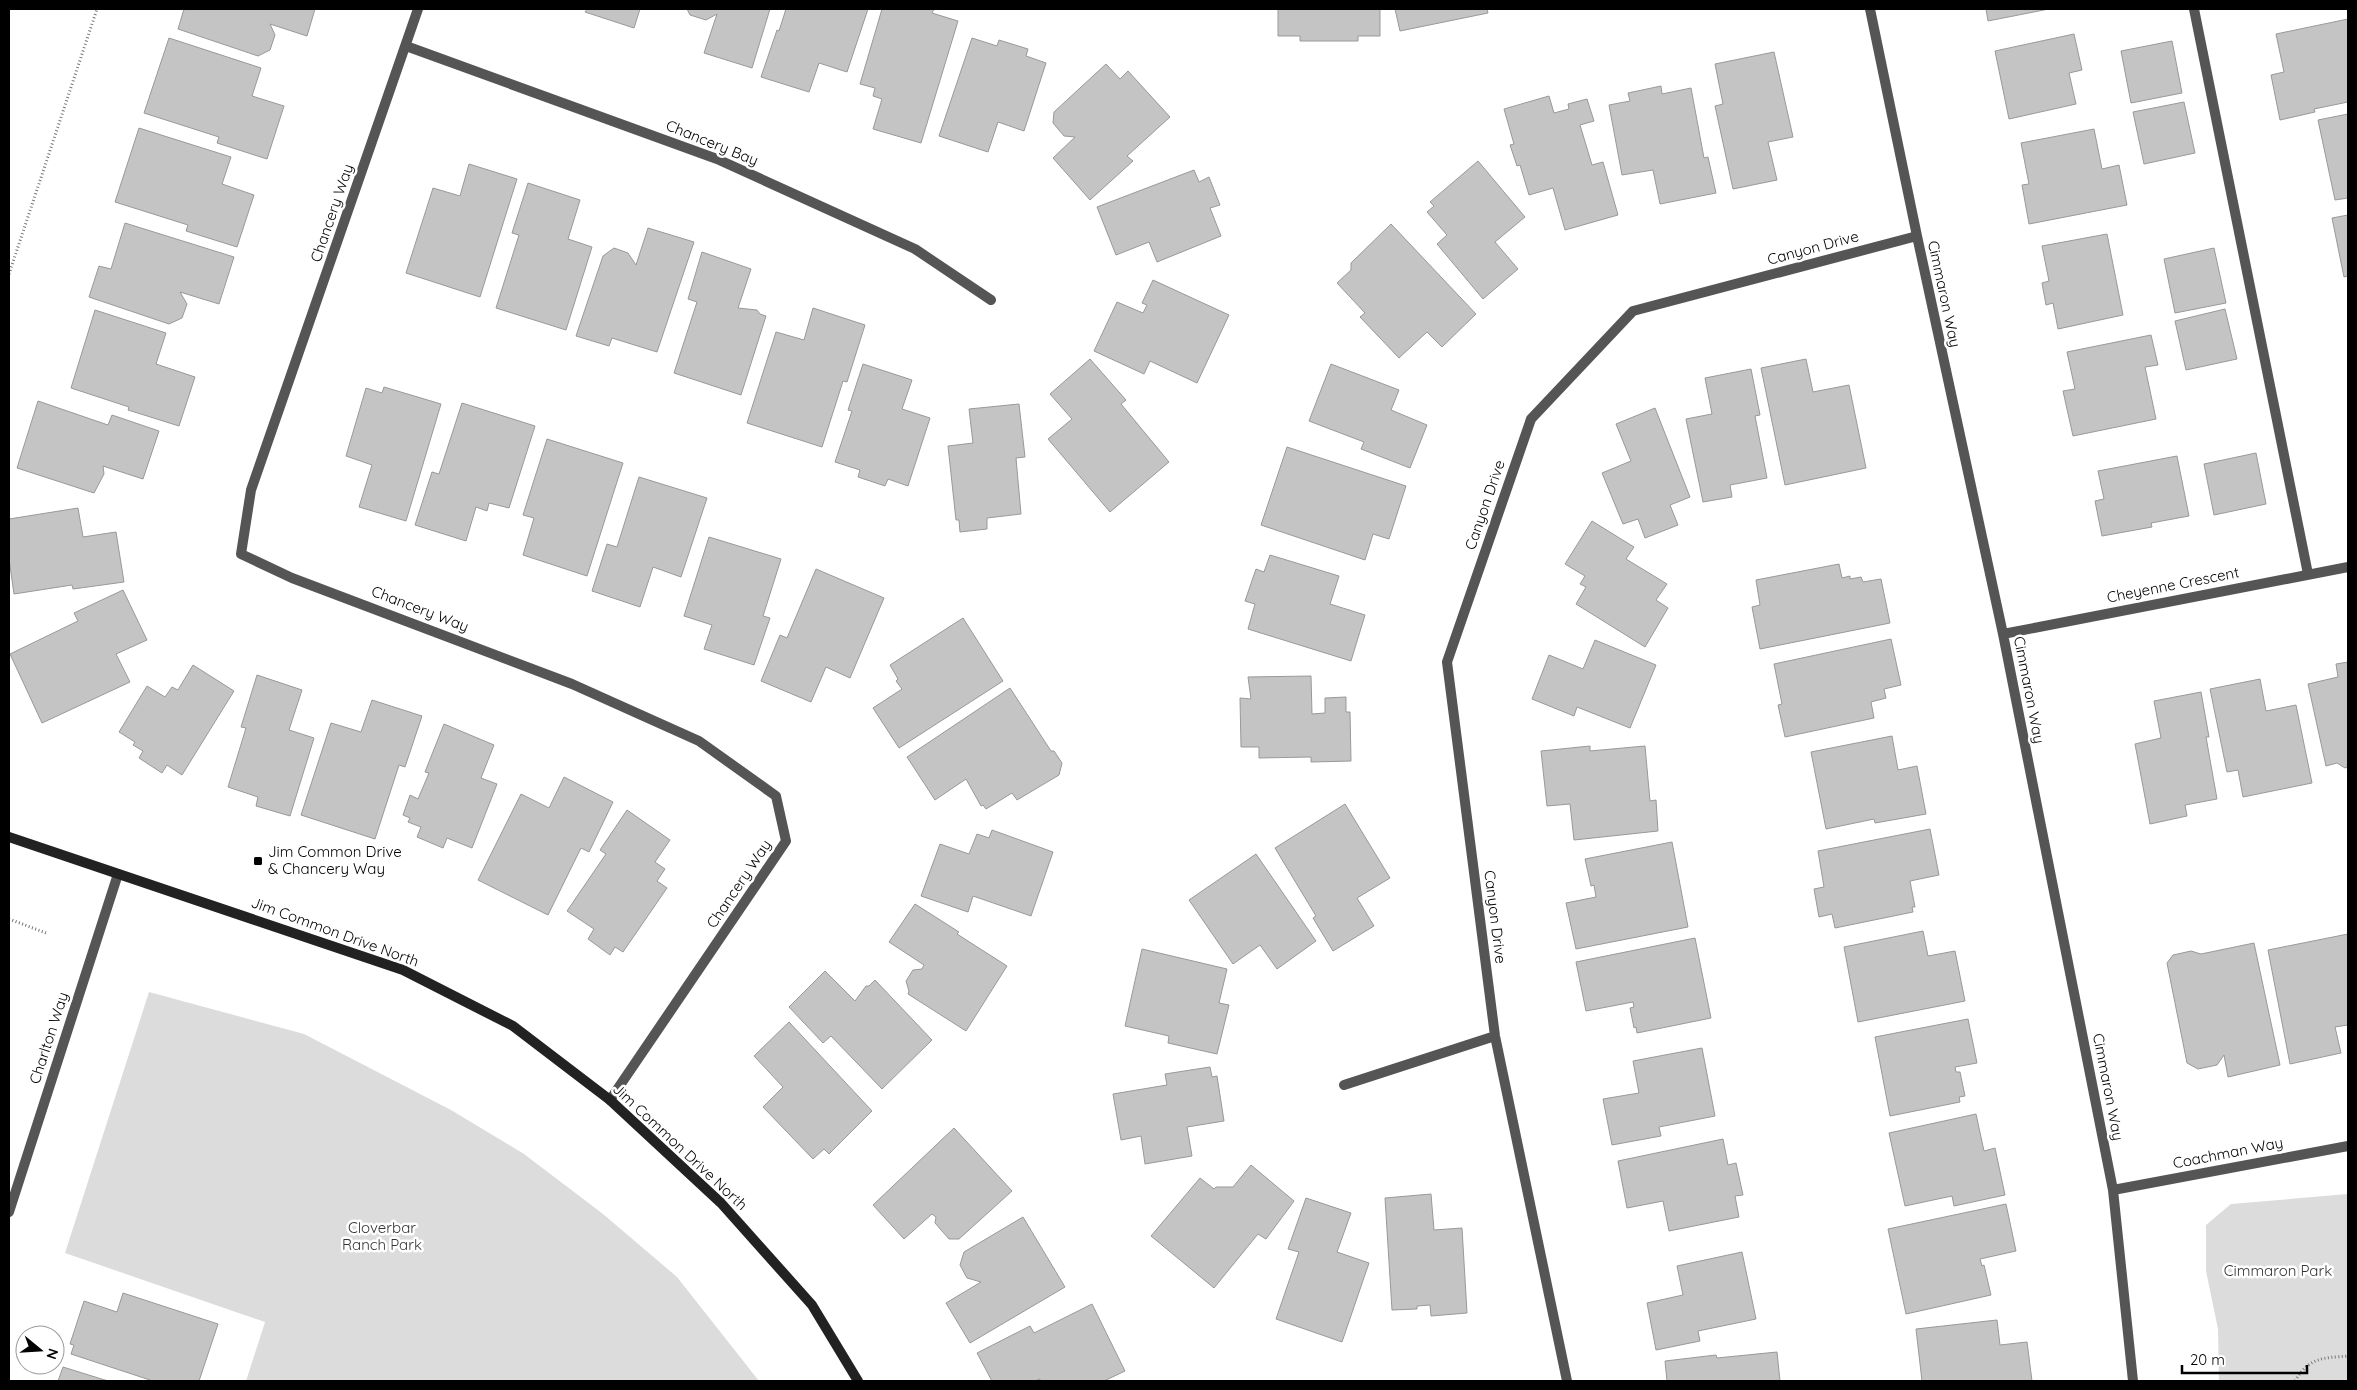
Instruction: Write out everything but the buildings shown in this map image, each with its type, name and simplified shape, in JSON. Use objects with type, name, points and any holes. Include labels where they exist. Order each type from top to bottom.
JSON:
[{"type":"street","name":"Chancery Way","points":[[418,9],[251,490],[241,554],[292,578],[572,684],[699,741],[776,796],[786,841],[610,1100]]},
{"type":"street","name":"Cimmaron Way","points":[[1870,9],[2003,634],[2113,1190],[2133,1381]]},
{"type":"street","points":[[2194,9],[2308,574]]},
{"type":"street","name":"Chancery Bay","points":[[406,46],[717,158],[915,249],[992,300]]},
{"type":"street","name":"Canyon Drive","points":[[1567,1381],[1495,1036],[1447,662],[1531,418],[1633,311],[1917,236]]},
{"type":"street","name":"Cheyenne Crescent","points":[[2003,634],[2348,567]]},
{"type":"street","name":"Jim Common Drive North","points":[[9,838],[403,970],[513,1026],[610,1100],[721,1203],[812,1305],[858,1381]]},
{"type":"street","name":"Charlton Way","points":[[9,1212],[118,874]]},
{"type":"street","points":[[1344,1085],[1495,1036]]},
{"type":"street","name":"Coachman Way","points":[[2113,1190],[2348,1146]]},
{"type":"path","points":[[9,274],[97,9]]},
{"type":"path","points":[[9,919],[46,933]]},
{"type":"path","points":[[2295,1381],[2300,1373],[2318,1358],[2348,1356]]},
{"type":"green space","name":"Cloverbar Ranch Park","points":[[149,992],[304,1034],[451,1110],[524,1154],[603,1214],[677,1277],[759,1381],[246,1381],[265,1322],[65,1253]]},
{"type":"green space","name":"Cimmaron Park","points":[[2348,1194],[2348,1381],[2219,1381],[2218,1329],[2206,1271],[2206,1225],[2231,1204]]},
{"type":"place","name":"Jim Common Drive & Chancery Way","points":[[258,861]]}]
